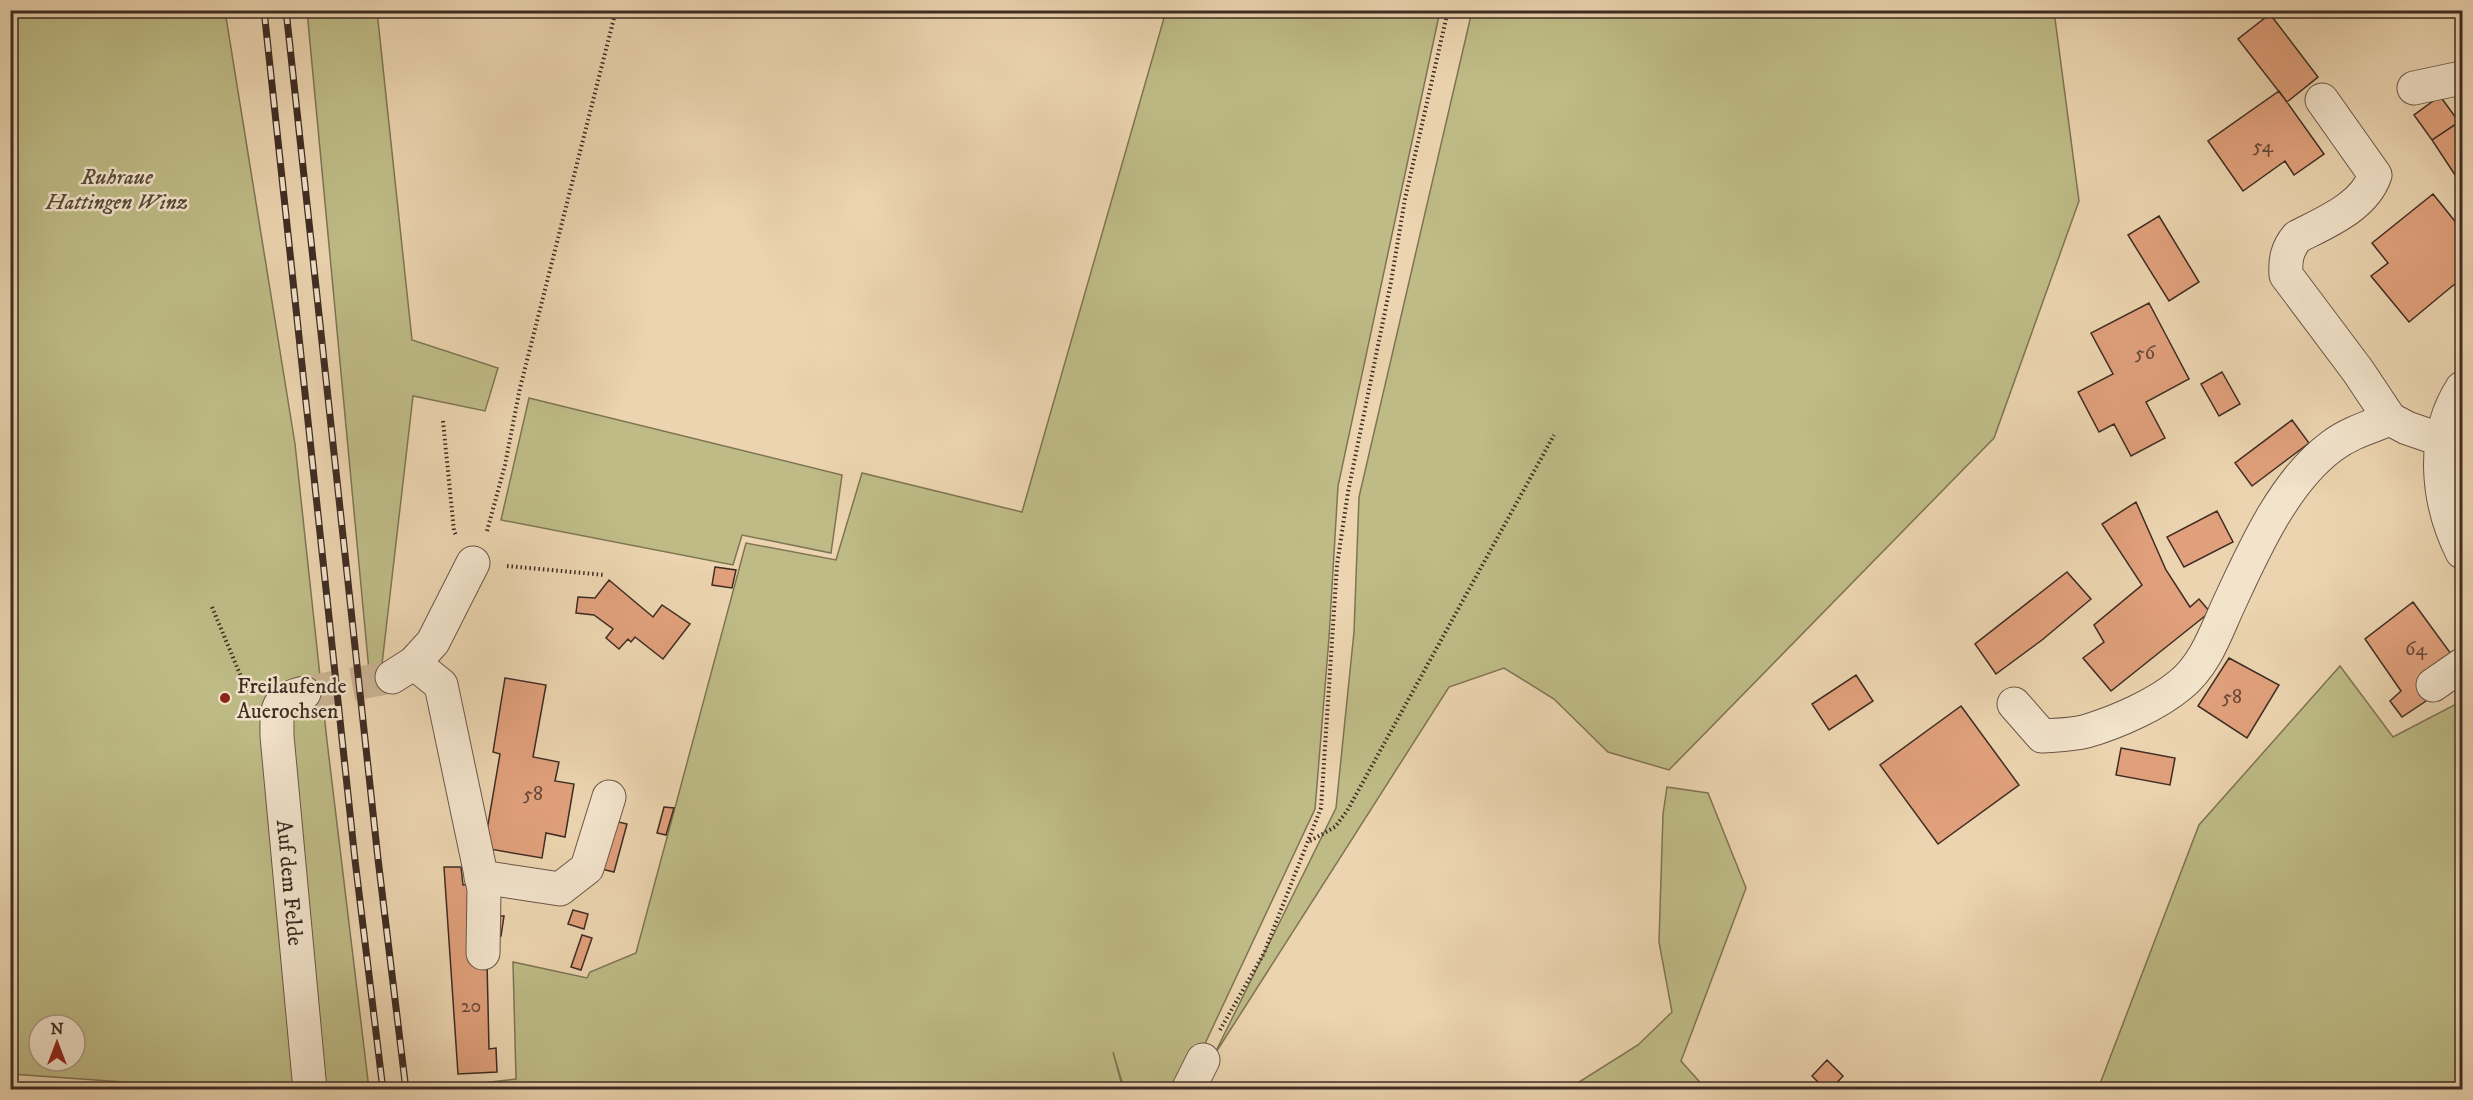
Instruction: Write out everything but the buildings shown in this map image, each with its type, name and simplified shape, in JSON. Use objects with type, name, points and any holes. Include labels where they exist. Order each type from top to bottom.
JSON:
[{"type":"street","points":[[2414,88],[2461,78],[2463,80]]},
{"type":"street","points":[[2322,100],[2375,175],[2370,188],[2353,205],[2297,237],[2292,243],[2285,262],[2286,275],[2358,371],[2390,419],[2407,428],[2442,440]]},
{"type":"street","points":[[2463,388],[2451,409],[2442,440],[2441,483],[2445,503],[2463,552]]},
{"type":"street","points":[[2014,704],[2042,736],[2086,731],[2152,704],[2182,684],[2206,654],[2255,546],[2268,522],[2292,489],[2331,446],[2348,436],[2390,419]]},
{"type":"street","points":[[473,563],[433,642],[403,670],[441,685],[484,889],[483,953]]},
{"type":"street","points":[[2433,685],[2463,665]]},
{"type":"street","name":"Auf dem Felde","points":[[304,693],[284,699],[279,706],[277,736],[310,1089]]},
{"type":"street","points":[[481,877],[560,889],[587,868],[609,797]]},
{"type":"street","points":[[1188,1089],[1203,1060]]},
{"type":"path","points":[[473,563],[485,536],[505,465],[520,388],[616,10]]},
{"type":"path","points":[[1203,1060],[1264,953],[1310,841],[1321,808],[1337,566],[1348,492],[1405,199],[1448,10]]},
{"type":"path","points":[[443,421],[454,531],[473,563]]},
{"type":"path","points":[[1310,841],[1335,827],[1347,811],[1554,435]]},
{"type":"path","points":[[473,563],[605,575]]},
{"type":"path","points":[[212,607],[256,711],[277,736]]},
{"type":"green space","name":"Ruhraue Hattingen Winz","points":[[10,11],[225,11],[295,444],[327,741],[369,1089],[222,1089],[11,1074]]},
{"type":"green space","points":[[307,11],[377,11],[412,340],[498,368],[485,411],[413,396],[382,664],[369,671]]},
{"type":"green space","points":[[1166,11],[1440,11],[1338,486],[1329,638],[1315,809],[1202,1050],[1181,1089],[1124,1089],[1113,1052],[1123,1089],[421,1090],[516,1079],[513,962],[587,978],[590,972],[636,953],[746,543],[836,560],[862,473],[1022,512]]},
{"type":"green space","points":[[1472,11],[2054,11],[2079,201],[1994,438],[1669,770],[1608,752],[1554,699],[1504,668],[1449,687],[1213,1057],[1336,808],[1354,632],[1359,497]]},
{"type":"green space","points":[[529,398],[842,475],[831,553],[742,535],[733,565],[501,520]]},
{"type":"green space","points":[[2340,666],[2393,737],[2462,701],[2462,1089],[2098,1089],[2199,825]]},
{"type":"green space","points":[[1667,787],[1708,793],[1746,888],[1681,1061],[1706,1089],[1518,1089],[1576,1084],[1638,1045],[1672,1012],[1659,942],[1663,814]]},
{"type":"tunnel","points":[[304,693],[392,677]]},
{"type":"railway","points":[[264,10],[355,860],[383,1090]]},
{"type":"railway","points":[[286,10],[378,859],[406,1090]]},
{"type":"place","name":"Freilaufende Auerochsen","points":[[225,698]]}]
